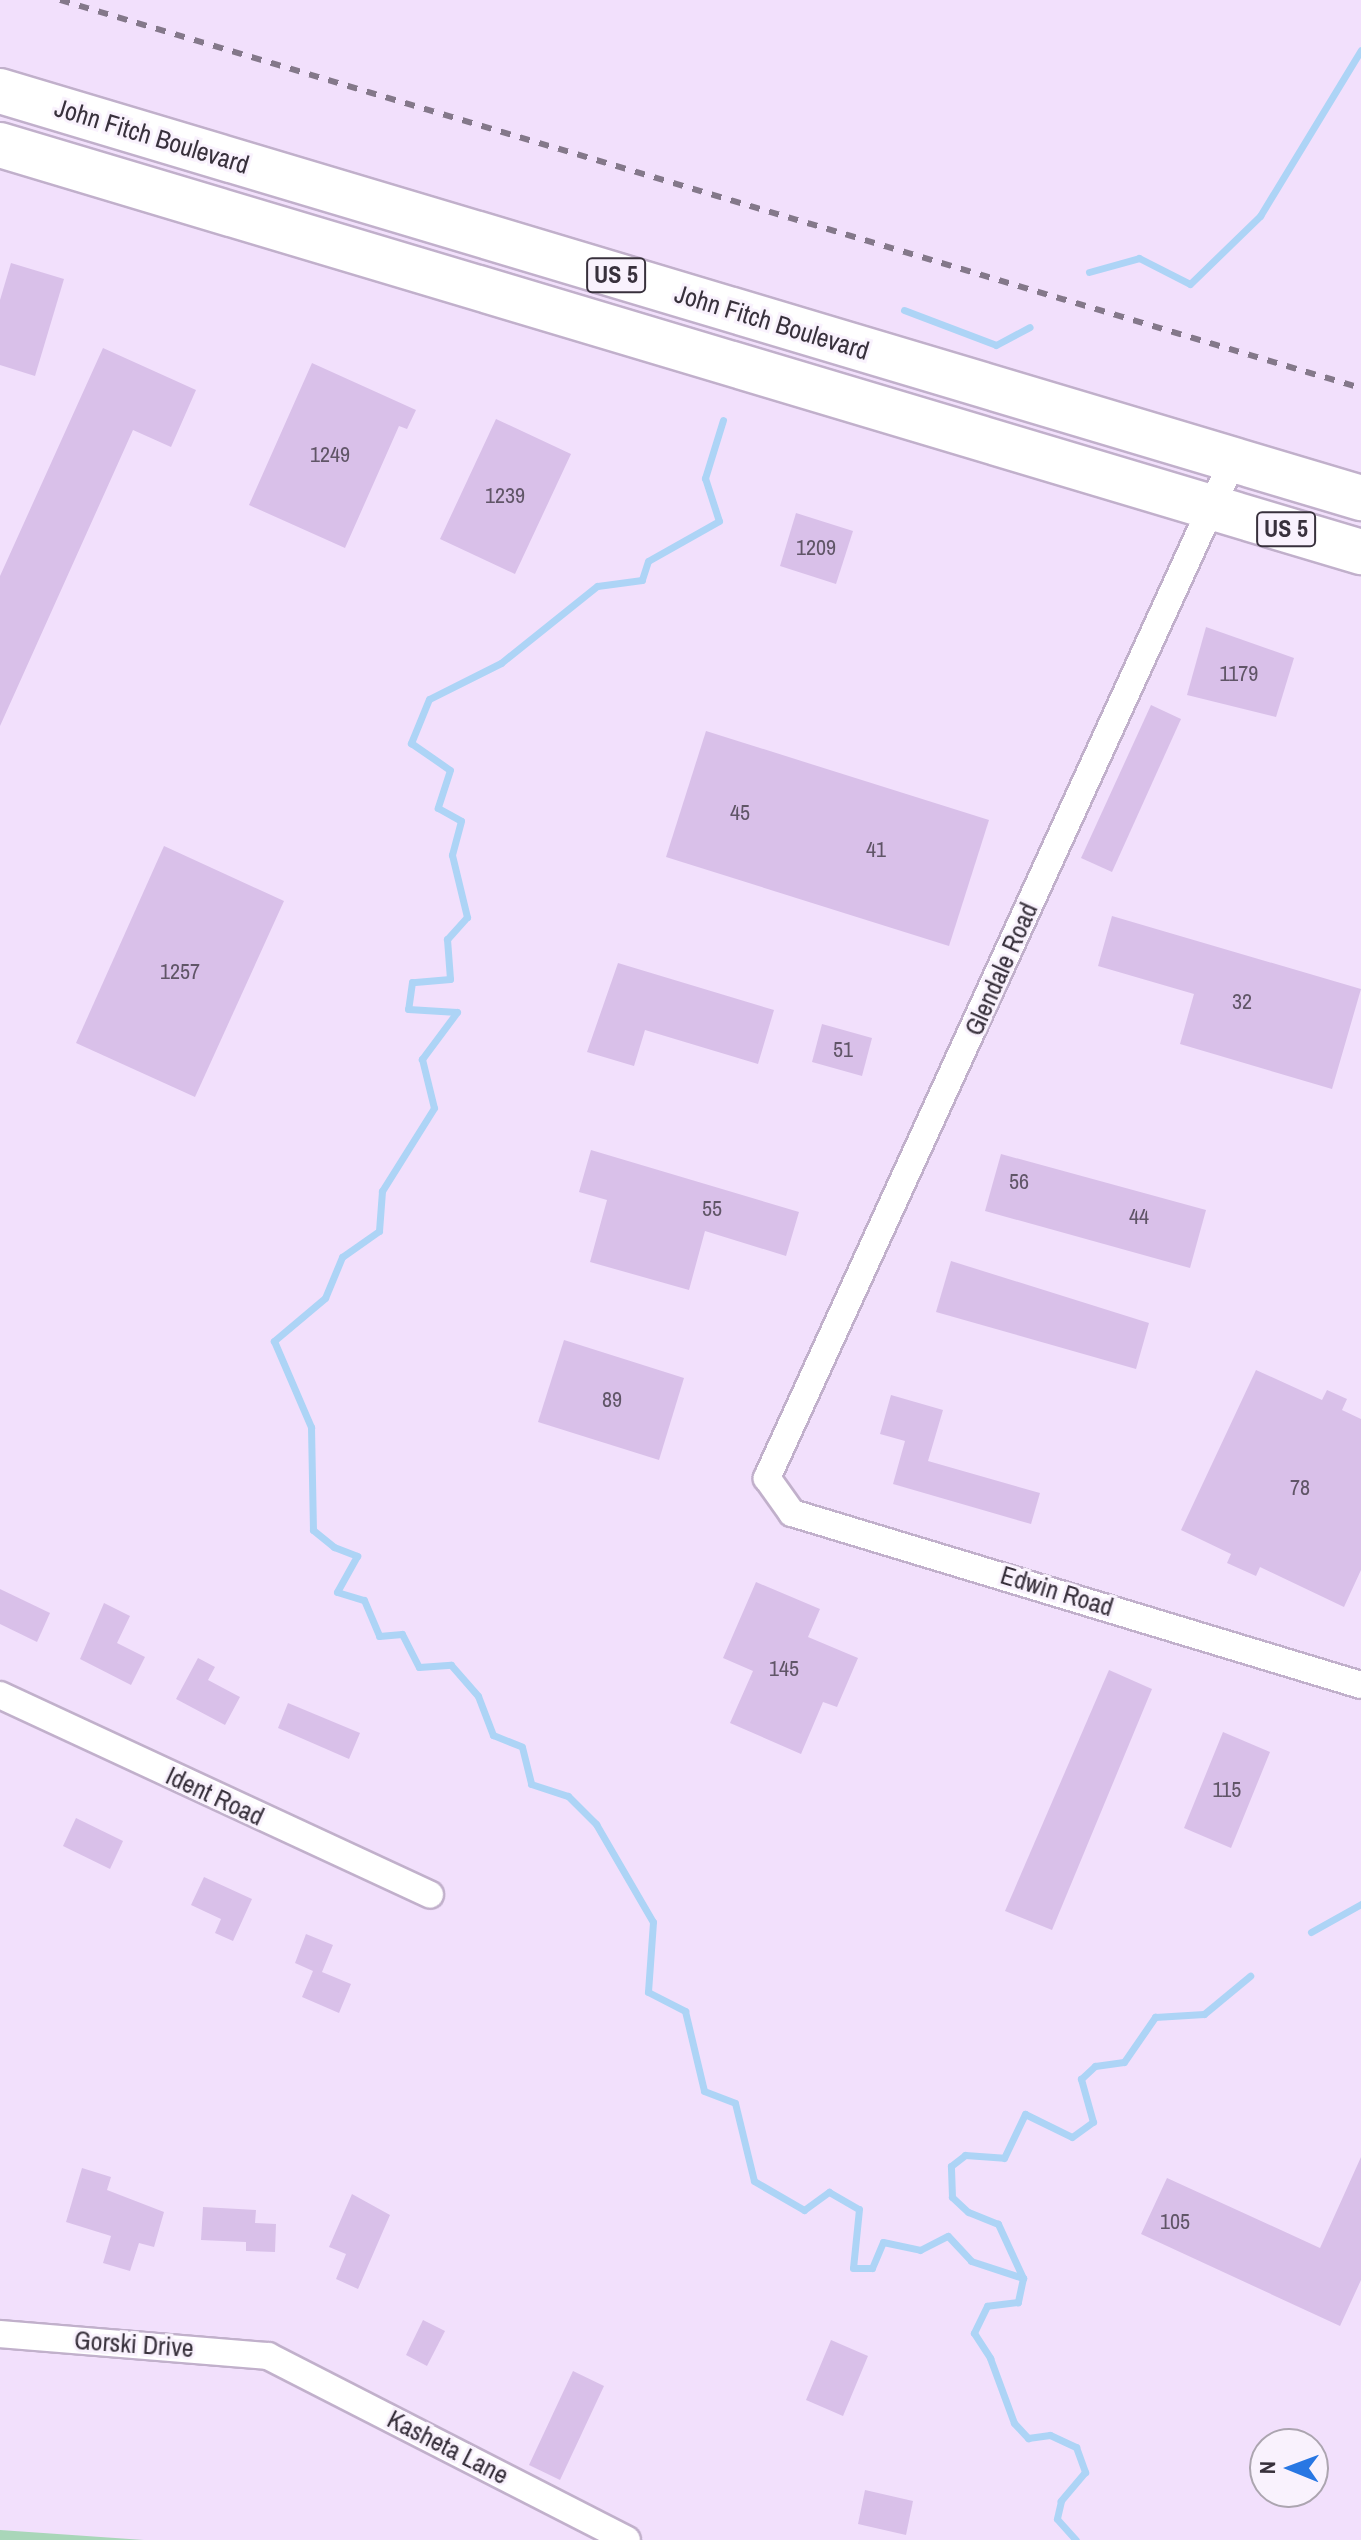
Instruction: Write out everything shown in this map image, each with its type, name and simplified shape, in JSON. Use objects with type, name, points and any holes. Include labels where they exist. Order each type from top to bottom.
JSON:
[{"type":"highway","name":"John Fitch Boulevard","points":[[0,91],[1361,498]]},
{"type":"highway","name":"John Fitch Boulevard","points":[[0,145],[1361,552]]},
{"type":"street","name":"Glendale Road","points":[[767,1478],[1233,460]]},
{"type":"street","name":"Edwin Road","points":[[767,1478],[792,1513],[1361,1685]]},
{"type":"street","name":"Ident Road","points":[[0,1695],[430,1895]]},
{"type":"street","name":"Gorski Drive","points":[[0,2334],[268,2356]]},
{"type":"street","name":"Kasheta Lane","points":[[268,2356],[627,2540]]},
{"type":"green space","points":[[0,2530],[144,2540],[0,2540]]},
{"type":"building","points":[[11,263],[64,279],[35,376],[0,365],[0,300]]},
{"type":"building","points":[[103,348],[196,390],[171,447],[133,430],[0,726],[0,576]]},
{"type":"building","points":[[312,363],[416,410],[407,429],[399,426],[345,548],[249,505]]},
{"type":"building","points":[[496,419],[571,454],[515,574],[440,539]]},
{"type":"building","points":[[796,513],[853,531],[836,584],[780,566]]},
{"type":"building","points":[[1206,627],[1294,658],[1276,717],[1187,695]]},
{"type":"building","points":[[1151,705],[1181,719],[1112,872],[1081,858]]},
{"type":"building","points":[[706,731],[989,820],[949,946],[666,857]]},
{"type":"building","points":[[164,846],[284,901],[195,1097],[76,1043]]},
{"type":"building","points":[[1112,916],[1361,989],[1332,1089],[1180,1044],[1194,994],[1098,966]]},
{"type":"building","points":[[618,963],[774,1010],[758,1064],[645,1030],[634,1066],[587,1052]]},
{"type":"building","points":[[822,1024],[872,1038],[862,1076],[812,1062]]},
{"type":"building","points":[[591,1150],[799,1212],[786,1256],[705,1231],[689,1290],[590,1262],[607,1200],[579,1192]]},
{"type":"building","points":[[1001,1154],[1206,1210],[1190,1268],[985,1211]]},
{"type":"building","points":[[951,1261],[1149,1323],[1136,1369],[936,1312]]},
{"type":"building","points":[[564,1340],[684,1378],[659,1460],[538,1422]]},
{"type":"building","points":[[1256,1370],[1322,1400],[1327,1390],[1347,1399],[1342,1410],[1361,1419],[1361,1570],[1344,1607],[1260,1567],[1256,1576],[1227,1563],[1231,1554],[1181,1530]]},
{"type":"building","points":[[891,1395],[943,1410],[928,1461],[1040,1493],[1031,1524],[893,1484],[905,1441],[880,1434]]},
{"type":"building","points":[[756,1582],[820,1609],[808,1637],[858,1658],[837,1707],[823,1702],[801,1754],[730,1723],[753,1671],[723,1658]]},
{"type":"building","points":[[0,1589],[50,1613],[37,1642],[0,1624]]},
{"type":"building","points":[[104,1603],[130,1616],[117,1643],[145,1657],[131,1685],[80,1659]]},
{"type":"building","points":[[198,1658],[215,1667],[208,1680],[240,1697],[225,1725],[176,1699]]},
{"type":"building","points":[[1109,1670],[1152,1689],[1052,1930],[1005,1911]]},
{"type":"building","points":[[288,1703],[360,1733],[349,1759],[278,1728]]},
{"type":"building","points":[[1223,1732],[1270,1752],[1231,1848],[1184,1828]]},
{"type":"building","points":[[76,1818],[123,1841],[110,1869],[63,1846]]},
{"type":"building","points":[[204,1877],[252,1899],[233,1941],[215,1933],[221,1919],[191,1905]]},
{"type":"building","points":[[306,1934],[333,1945],[322,1972],[351,1984],[339,2013],[302,1997],[313,1971],[295,1963]]},
{"type":"building","points":[[1361,2157],[1361,2280],[1340,2326],[1141,2234],[1167,2178],[1320,2248]]},
{"type":"building","points":[[82,2168],[111,2177],[107,2190],[164,2212],[154,2247],[139,2243],[130,2271],[103,2263],[111,2236],[66,2222]]},
{"type":"building","points":[[352,2194],[390,2215],[358,2289],[336,2279],[346,2254],[329,2247]]},
{"type":"building","points":[[203,2207],[256,2210],[255,2223],[276,2224],[275,2252],[246,2251],[246,2242],[201,2240]]},
{"type":"building","points":[[423,2320],[445,2331],[427,2366],[406,2355]]},
{"type":"building","points":[[831,2340],[868,2356],[843,2416],[806,2400]]},
{"type":"building","points":[[573,2371],[604,2386],[560,2480],[529,2465]]},
{"type":"building","points":[[865,2490],[913,2501],[906,2535],[858,2524]]},
{"type":"waterway","points":[[1089,272],[1139,258],[1190,284],[1260,216],[1361,50]]},
{"type":"waterway","points":[[904,310],[996,345],[1030,327]]},
{"type":"waterway","points":[[723,420],[705,478],[719,521],[648,561],[642,580],[597,586],[501,663],[429,699],[411,743],[450,770],[438,808],[461,821],[452,855],[467,917],[447,939],[450,979],[412,982],[408,1009],[457,1012],[422,1059],[434,1108],[382,1191],[379,1231],[342,1257],[325,1298],[274,1341],[311,1427],[313,1530],[334,1547],[357,1556],[337,1592],[364,1600],[379,1636],[402,1634],[419,1667],[451,1665],[478,1696],[493,1735],[522,1747],[531,1784],[568,1796],[596,1824],[653,1922],[648,1992],[685,2011],[704,2091],[735,2103],[754,2181],[804,2210],[829,2192],[859,2209],[853,2268],[872,2268],[883,2242],[920,2250],[948,2236],[971,2261],[1023,2278]]},
{"type":"waterway","points":[[1311,1932],[1361,1904]]},
{"type":"waterway","points":[[1023,2278],[998,2224],[968,2212],[952,2197],[951,2166],[965,2155],[1004,2158],[1025,2114],[1072,2137],[1093,2122],[1081,2079],[1095,2066],[1124,2062],[1155,2017],[1204,2014],[1250,1976]]},
{"type":"waterway","points":[[1023,2278],[1018,2302],[987,2306],[974,2333],[990,2358],[1014,2423],[1028,2438],[1050,2435],[1076,2447],[1085,2472],[1061,2501],[1057,2519],[1076,2540]]},
{"type":"railway","points":[[60,0],[1361,388]]}]
